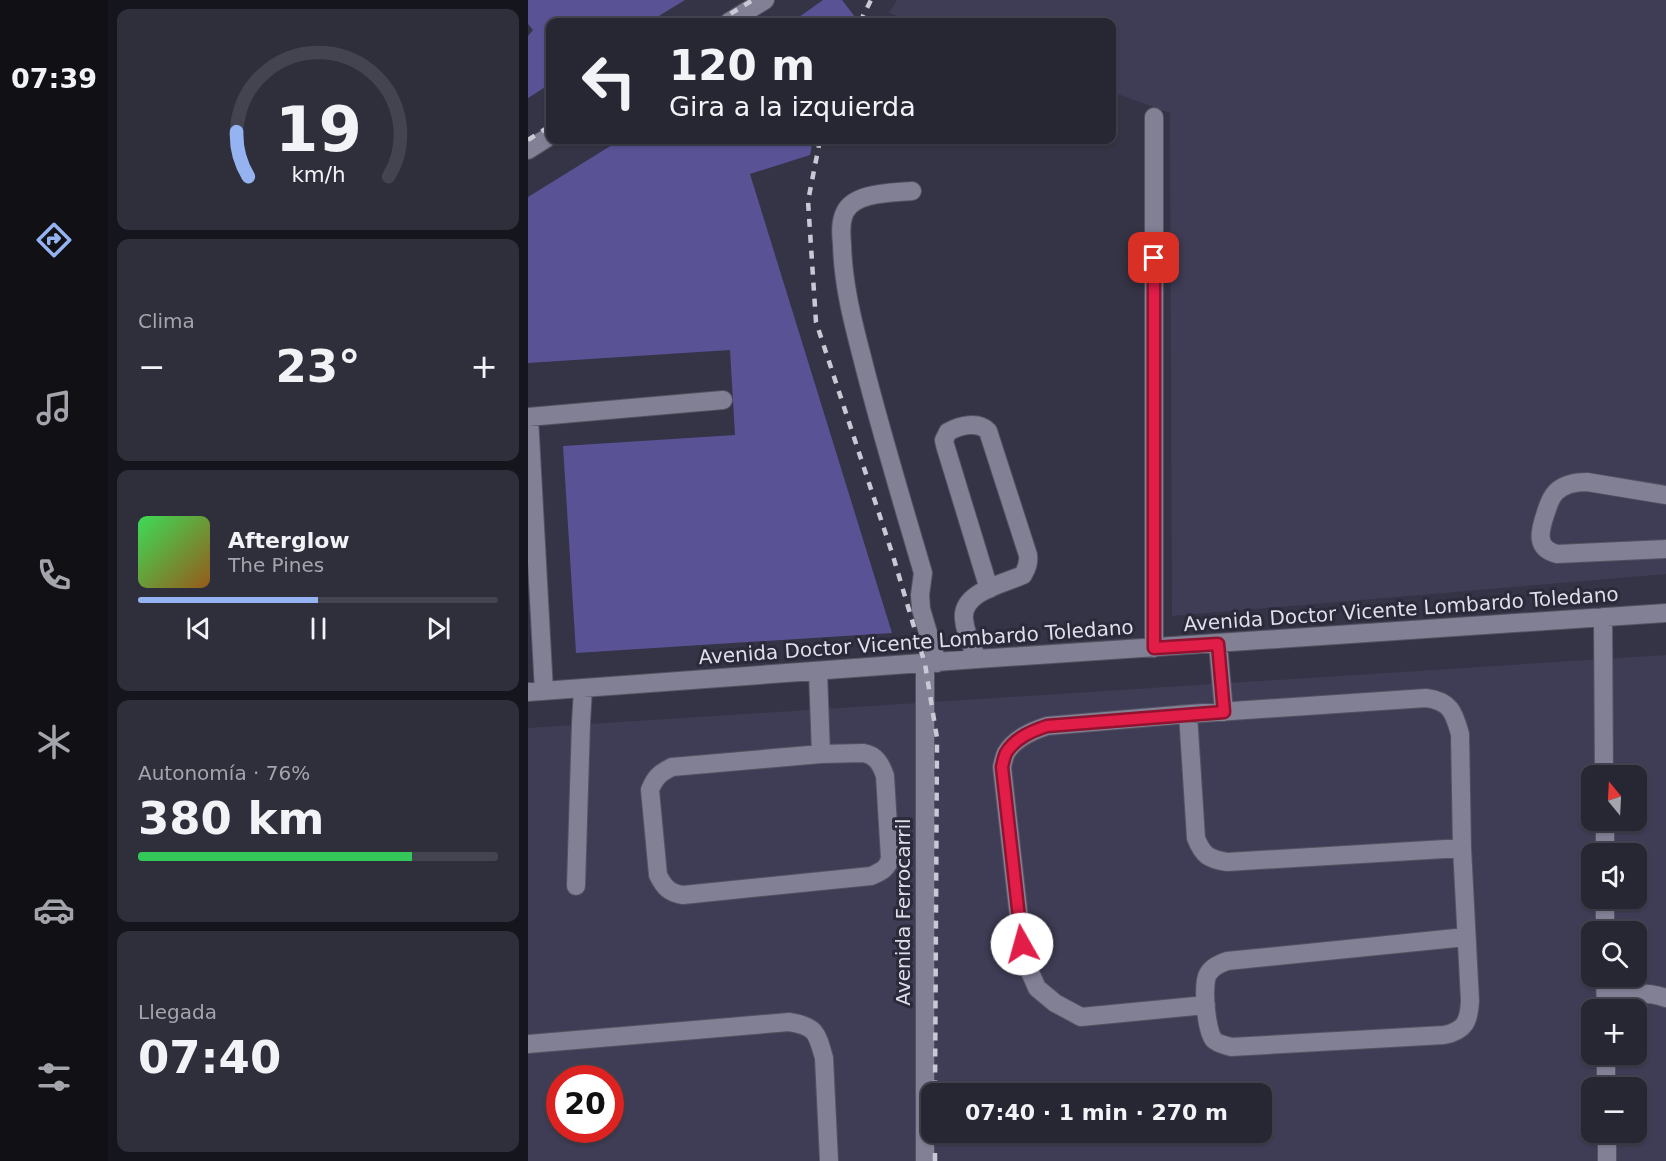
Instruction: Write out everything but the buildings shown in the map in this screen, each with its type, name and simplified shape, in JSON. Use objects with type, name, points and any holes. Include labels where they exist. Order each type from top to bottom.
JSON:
[{"type":"street","points":[[736,18],[765,0]]},
{"type":"street","points":[[1154,117],[1154,648]]},
{"type":"street","points":[[528,150],[546,139]]},
{"type":"street","name":"Avenida Ferrocarril","points":[[912,191],[857,200],[844,213],[841,230],[843,270],[850,312],[876,416],[923,573],[921,609],[931,663],[925,1161]]},
{"type":"street","points":[[536,692],[529,417],[723,400]]},
{"type":"street","points":[[977,659],[965,628],[963,617],[965,608],[970,600],[980,592],[989,589],[1023,575],[1027,569],[1028,555],[988,431],[981,426],[972,425],[948,432],[944,440],[989,589]]},
{"type":"street","points":[[1666,495],[1587,482],[1567,485],[1558,490],[1550,499],[1540,536],[1548,552],[1557,554],[1666,549]]},
{"type":"street","name":"Avenida Doctor Vicente Lombardo Toledano","points":[[536,692],[977,659],[1666,613]]},
{"type":"street","points":[[1604,617],[1604,765]]},
{"type":"street","points":[[1218,644],[1224,712]]},
{"type":"street","points":[[819,672],[821,754]]},
{"type":"street","points":[[576,886],[583,689]]},
{"type":"street","points":[[1206,1005],[1081,1017],[1055,1003],[1037,988],[1027,965],[1022,944],[1002,767],[1006,753],[1028,733],[1047,726],[1188,714],[1438,700],[1450,707],[1460,734],[1469,1010],[1462,1028],[1454,1033],[1432,1036],[1231,1047],[1214,1040],[1211,1034],[1205,981],[1211,970],[1227,961],[1466,937]]},
{"type":"street","points":[[1188,714],[1196,838],[1206,856],[1227,862],[1462,848]]},
{"type":"street","points":[[821,754],[870,754],[881,765],[885,776],[890,858],[885,869],[871,876],[683,895],[667,890],[658,875],[651,790],[656,777],[672,767],[821,754]]},
{"type":"street","points":[[1616,999],[1631,993],[1666,998]]},
{"type":"street","points":[[528,1044],[789,1022],[803,1024],[813,1030],[824,1058],[829,1161]]},
{"type":"street","points":[[1606,1143],[1607,1161]]},
{"type":"shaded area","points":[[897,0],[1666,0],[1666,574],[1172,616],[1170,113],[1116,93],[1116,18],[903,18],[889,13]]},
{"type":"shaded area","points":[[1666,655],[1666,1161],[528,1161],[528,728]]},
{"type":"railway","points":[[724,18],[753,0]]},
{"type":"railway","points":[[862,18],[871,0]]},
{"type":"railway","points":[[528,140],[546,129]]},
{"type":"railway","points":[[819,144],[808,201],[816,322],[893,556],[925,664],[937,738],[935,1083]]},
{"type":"railway","points":[[935,1143],[935,1161]]},
{"type":"route","points":[[1022,944],[1003,782],[1002,767],[1006,753],[1028,733],[1047,726],[1224,712],[1218,644],[1154,648],[1154,258]]}]
